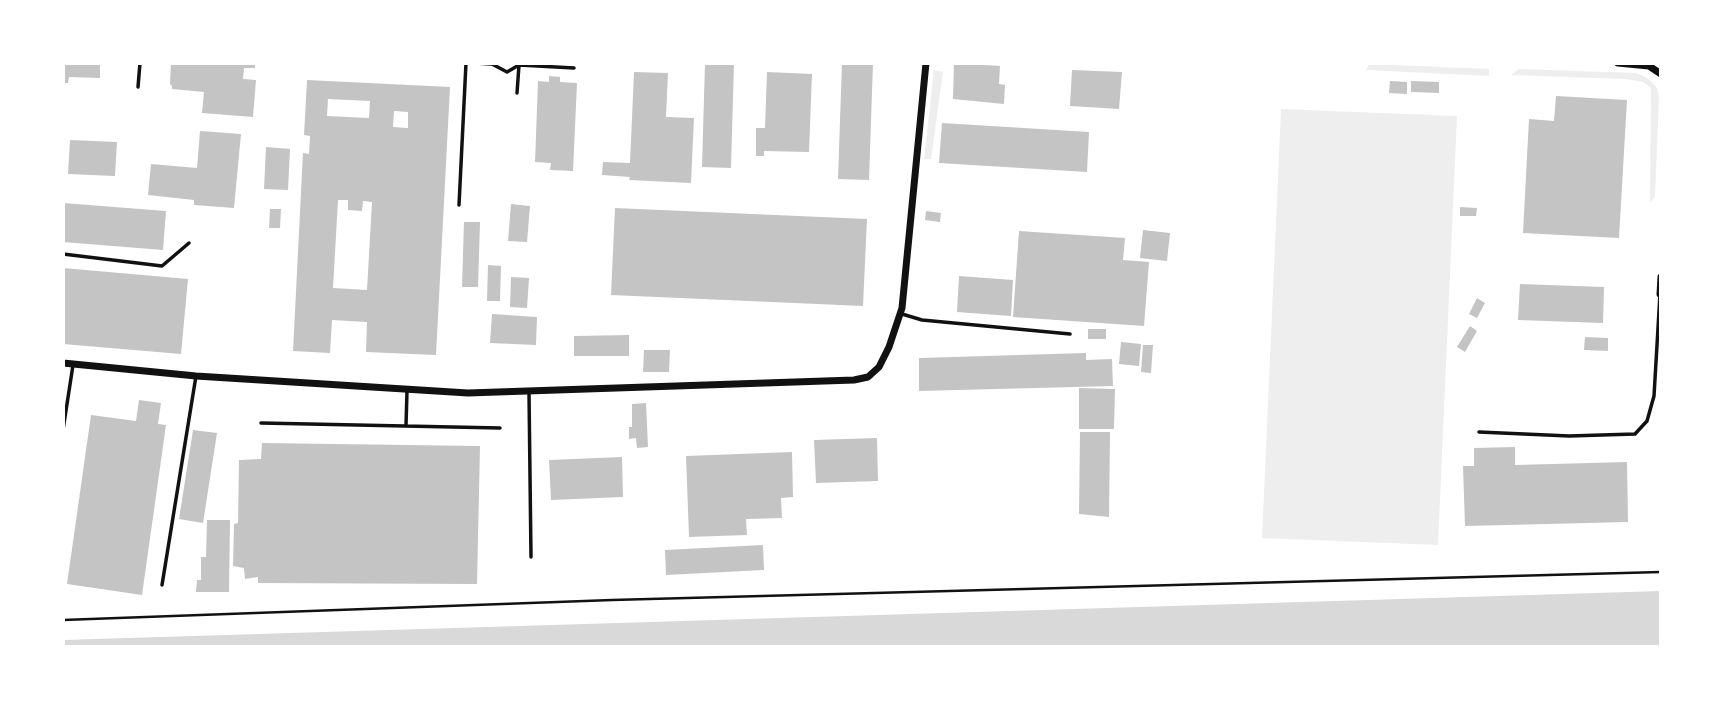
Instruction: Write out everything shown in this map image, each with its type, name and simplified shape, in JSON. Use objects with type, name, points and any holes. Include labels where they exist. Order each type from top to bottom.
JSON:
[{"type":"street","points":[[63,363],[196,376],[468,393],[853,380],[869,377],[879,367],[889,347],[900,314],[926,63]]},
{"type":"street","points":[[1618,63],[1649,66],[1661,74]]},
{"type":"street","points":[[1660,294],[1661,277]]},
{"type":"lane","points":[[138,87],[139,63]]},
{"type":"lane","points":[[459,205],[466,63]]},
{"type":"lane","points":[[475,63],[492,64],[507,72],[519,65],[574,68]]},
{"type":"lane","points":[[517,93],[519,65]]},
{"type":"lane","points":[[63,254],[162,266],[189,243]]},
{"type":"lane","points":[[1479,432],[1569,436],[1635,434],[1647,421],[1654,396],[1660,294]]},
{"type":"lane","points":[[900,314],[922,320],[1070,334]]},
{"type":"lane","points":[[63,430],[73,365]]},
{"type":"lane","points":[[162,585],[196,376]]},
{"type":"lane","points":[[406,425],[408,389]]},
{"type":"lane","points":[[529,391],[531,557]]},
{"type":"lane","points":[[261,422],[500,428]]},
{"type":"path","points":[[63,620],[612,600],[1661,572]]},
{"type":"shaded area","points":[[1369,64],[1489,69],[1489,76],[1366,70]]},
{"type":"shaded area","points":[[1519,69],[1636,73],[1649,79],[1657,88],[1659,96],[1655,197],[1650,202],[1651,88],[1643,82],[1626,79],[1511,75]]},
{"type":"shaded area","points":[[934,70],[943,72],[931,159],[924,159]]},
{"type":"shaded area","points":[[1281,109],[1457,116],[1438,545],[1262,538]]},
{"type":"shaded area","points":[[1661,591],[1661,647],[63,647],[63,640]]},
{"type":"building","points":[[63,63],[100,63],[100,78],[69,77],[68,83],[63,83]]},
{"type":"building","points":[[171,63],[255,63],[255,68],[244,68],[243,79],[256,80],[253,117],[202,113],[204,92],[172,89]]},
{"type":"building","points":[[705,63],[734,63],[731,168],[702,167]]},
{"type":"building","points":[[842,63],[873,63],[869,180],[838,179]]},
{"type":"building","points":[[954,63],[1000,66],[999,84],[1005,85],[1004,104],[953,99]]},
{"type":"building","points":[[1072,70],[1122,72],[1119,109],[1070,106]]},
{"type":"building","points":[[634,72],[668,73],[666,117],[694,118],[691,183],[629,180],[630,177],[602,175],[603,162],[630,163]]},
{"type":"building","points":[[767,72],[812,74],[809,152],[764,151],[764,156],[756,156],[756,128],[765,128]]},
{"type":"building","points":[[549,76],[560,77],[560,82],[577,83],[573,171],[550,170],[551,163],[535,162],[538,81],[549,82]]},
{"type":"building","points":[[307,80],[450,87],[436,355],[366,352],[367,322],[332,320],[330,353],[293,351],[303,153],[309,154],[310,136],[304,135]],"holes":[[[328,99],[370,101],[369,118],[327,116]],[[394,111],[408,112],[408,128],[393,127]],[[338,200],[348,200],[348,210],[362,211],[363,201],[372,202],[367,290],[333,288]]]},
{"type":"building","points":[[1390,81],[1407,82],[1407,94],[1389,93]]},
{"type":"building","points":[[1411,81],[1439,82],[1439,93],[1411,92]]},
{"type":"building","points":[[1556,96],[1627,100],[1619,238],[1523,233],[1529,119],[1554,121]]},
{"type":"building","points":[[942,123],[1089,132],[1087,172],[939,163]]},
{"type":"building","points":[[200,131],[241,134],[234,208],[194,205],[194,200],[148,195],[151,164],[197,168]]},
{"type":"building","points":[[70,140],[117,142],[115,176],[68,174]]},
{"type":"building","points":[[266,147],[290,149],[288,190],[264,189]]},
{"type":"building","points":[[63,203],[166,211],[163,250],[63,242]]},
{"type":"building","points":[[511,204],[530,206],[527,242],[508,241]]},
{"type":"building","points":[[1460,207],[1477,208],[1476,216],[1460,216]]},
{"type":"building","points":[[615,208],[867,219],[863,306],[611,295]]},
{"type":"building","points":[[270,209],[281,209],[280,228],[269,228]]},
{"type":"building","points":[[926,211],[941,213],[940,222],[925,220]]},
{"type":"building","points":[[464,222],[480,222],[478,287],[462,287]]},
{"type":"building","points":[[1143,230],[1170,233],[1167,261],[1140,258]]},
{"type":"building","points":[[1019,231],[1125,238],[1123,260],[1149,262],[1144,326],[1013,317]]},
{"type":"building","points":[[488,265],[501,266],[500,301],[487,301]]},
{"type":"building","points":[[63,268],[188,279],[181,354],[63,344]]},
{"type":"building","points":[[959,276],[1013,280],[1011,316],[957,312]]},
{"type":"building","points":[[511,277],[529,278],[527,308],[510,307]]},
{"type":"building","points":[[1520,284],[1604,287],[1603,323],[1518,320]]},
{"type":"building","points":[[1477,298],[1485,303],[1477,318],[1469,314]]},
{"type":"building","points":[[492,314],[537,317],[536,345],[490,343]]},
{"type":"building","points":[[1470,326],[1477,331],[1465,352],[1457,347]]},
{"type":"building","points":[[1088,329],[1106,329],[1106,339],[1088,339]]},
{"type":"building","points":[[629,335],[629,356],[574,356],[574,336]]},
{"type":"building","points":[[1585,337],[1608,338],[1608,351],[1584,350]]},
{"type":"building","points":[[1121,342],[1141,344],[1139,366],[1119,364]]},
{"type":"building","points":[[1143,345],[1153,345],[1151,373],[1141,372]]},
{"type":"building","points":[[644,350],[670,350],[669,372],[643,372]]},
{"type":"building","points":[[1086,353],[1086,360],[1112,359],[1113,386],[919,391],[919,358]]},
{"type":"building","points":[[1079,388],[1115,389],[1114,429],[1079,429]]},
{"type":"building","points":[[139,400],[161,403],[158,424],[166,425],[142,595],[67,584],[91,415],[136,421]]},
{"type":"building","points":[[646,403],[648,447],[637,448],[636,438],[629,439],[632,404]]},
{"type":"building","points":[[193,430],[217,433],[203,523],[179,519]]},
{"type":"building","points":[[1080,432],[1110,432],[1109,517],[1079,514]]},
{"type":"building","points":[[877,438],[878,481],[816,483],[814,440]]},
{"type":"building","points":[[262,443],[480,446],[477,584],[258,583],[258,577],[245,579],[244,568],[233,566],[234,524],[238,523],[239,460],[261,459]]},
{"type":"building","points":[[1515,447],[1515,465],[1627,462],[1628,522],[1465,526],[1463,466],[1474,466],[1474,448]]},
{"type":"building","points":[[792,452],[793,497],[781,498],[782,518],[746,519],[747,535],[689,537],[686,456]]},
{"type":"building","points":[[622,457],[623,497],[551,500],[549,460]]},
{"type":"building","points":[[207,520],[230,520],[229,592],[196,592],[197,580],[201,580],[201,557],[206,557]]},
{"type":"building","points":[[763,545],[764,570],[666,575],[665,550]]}]
